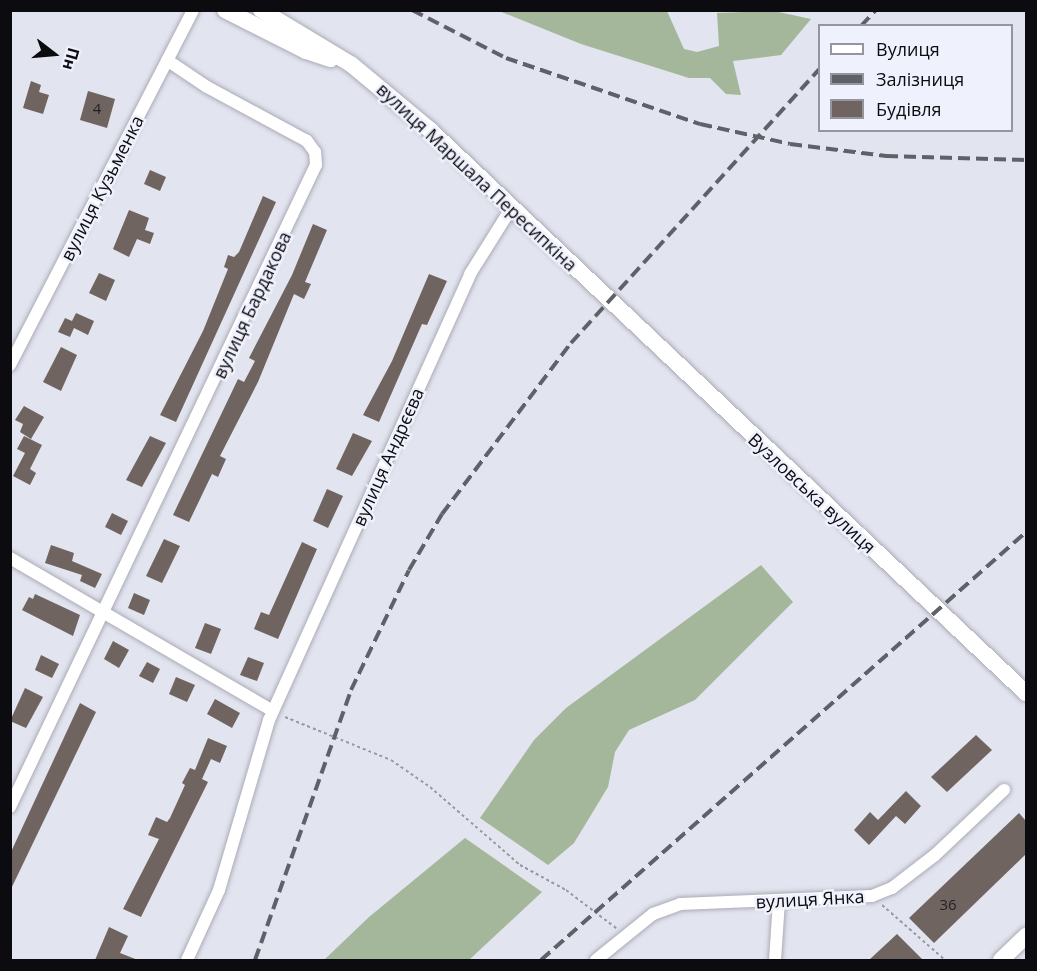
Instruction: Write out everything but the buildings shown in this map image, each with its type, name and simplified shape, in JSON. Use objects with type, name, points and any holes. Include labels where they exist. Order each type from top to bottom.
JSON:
[{"type":"main road","name":"вулиця Маршала Пересипкіна","points":[[225,10],[306,51],[352,65]]},
{"type":"main road","name":"вулиця Маршала Пересипкіна","points":[[261,10],[352,65],[512,207],[601,290]]},
{"type":"main road","name":"Вузловська вулиця","points":[[601,290],[1024,690]]},
{"type":"main road","points":[[1001,960],[1026,936]]},
{"type":"street","name":"вулиця Кузьменка","points":[[10,366],[193,10]]},
{"type":"street","name":"вулиця Бардакова","points":[[10,807],[105,614],[316,165],[315,152],[307,141],[207,87],[167,60]]},
{"type":"street","name":"вулиця Андрєєва","points":[[187,960],[219,890],[273,711],[470,274],[512,207]]},
{"type":"street","points":[[10,558],[273,711]]},
{"type":"street","name":"вулиця Янка","points":[[596,960],[653,914],[680,904],[779,902],[872,896],[892,888],[935,855],[1004,790]]},
{"type":"street","points":[[775,960],[779,902]]},
{"type":"path","points":[[273,711],[391,760],[430,787],[520,865],[566,890],[625,936]]},
{"type":"path","points":[[872,896],[945,960]]},
{"type":"green space","points":[[499,11],[667,11],[684,49],[697,52],[719,46],[717,13],[774,11],[811,19],[781,55],[733,61],[741,95],[726,94],[710,78],[689,78],[581,44]]},
{"type":"green space","points":[[761,565],[793,602],[695,700],[629,730],[615,752],[608,787],[574,843],[548,865],[480,818],[534,740],[566,708]]},
{"type":"green space","points":[[465,838],[542,892],[469,960],[324,960],[369,917]]},
{"type":"railway","points":[[412,10],[506,58],[700,124],[790,144],[886,156],[1026,160]]},
{"type":"railway","points":[[863,24],[876,10]]},
{"type":"railway","points":[[255,960],[351,690],[409,570],[442,514],[571,343],[818,70]]},
{"type":"railway","points":[[541,960],[1026,532]]}]
